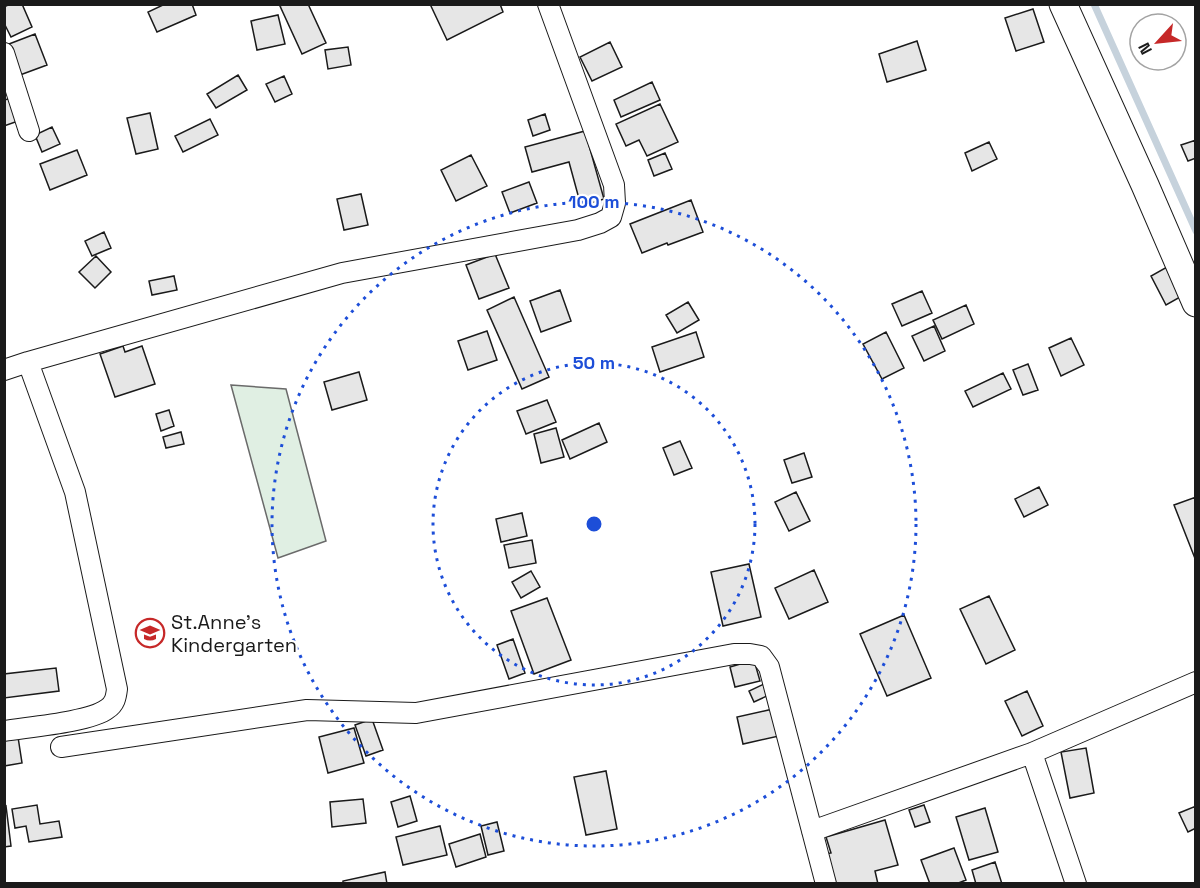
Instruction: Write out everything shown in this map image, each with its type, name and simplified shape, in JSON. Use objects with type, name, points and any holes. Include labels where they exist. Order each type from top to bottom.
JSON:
[{"type":"street","points":[[4,370],[342,273],[578,230],[611,217],[615,203],[614,185],[548,4]]},
{"type":"street","points":[[1063,4],[1196,303]]},
{"type":"street","points":[[4,53],[29,131]]},
{"type":"street","points":[[4,731],[58,723],[107,710],[115,702],[117,688],[75,492],[28,362]]},
{"type":"street","points":[[61,747],[307,710],[416,713],[734,654],[750,654],[761,656],[769,667],[826,884]]},
{"type":"street","points":[[812,831],[1032,753],[1196,682]]},
{"type":"street","points":[[1032,753],[1076,884]]},
{"type":"green space","points":[[231,385],[286,389],[326,541],[278,558]]},
{"type":"building","points":[[10,4],[22,4],[32,27],[11,37],[4,23],[4,7]]},
{"type":"building","points":[[165,4],[192,4],[196,15],[157,32],[148,12]]},
{"type":"building","points":[[308,4],[326,43],[302,54],[280,6]]},
{"type":"building","points":[[430,4],[500,4],[503,12],[447,40]]},
{"type":"building","points":[[1033,9],[1044,42],[1016,51],[1005,18]]},
{"type":"building","points":[[278,15],[285,44],[257,50],[251,21]]},
{"type":"building","points":[[35,34],[47,65],[20,75],[9,44]]},
{"type":"building","points":[[917,41],[926,70],[887,82],[879,54]]},
{"type":"building","points":[[610,42],[622,67],[592,81],[580,57]]},
{"type":"building","points":[[348,47],[351,65],[328,69],[325,50]]},
{"type":"building","points":[[238,75],[247,90],[216,108],[207,94]]},
{"type":"building","points":[[284,76],[292,94],[275,102],[266,84]]},
{"type":"building","points":[[652,82],[660,100],[621,117],[614,100]]},
{"type":"building","points":[[12,98],[21,120],[4,126],[4,100]]},
{"type":"building","points":[[660,104],[678,142],[647,156],[639,140],[626,146],[616,124]]},
{"type":"building","points":[[150,113],[158,149],[136,154],[127,118]]},
{"type":"building","points":[[545,114],[550,130],[533,136],[528,120]]},
{"type":"building","points":[[210,119],[218,135],[183,152],[175,136]]},
{"type":"building","points":[[52,127],[60,144],[42,152],[35,135]]},
{"type":"building","points":[[585,131],[604,199],[581,206],[569,162],[532,172],[525,147]]},
{"type":"building","points":[[1196,140],[1196,158],[1188,161],[1181,145]]},
{"type":"building","points":[[989,142],[997,159],[972,171],[965,153]]},
{"type":"building","points":[[77,150],[87,175],[50,190],[40,164]]},
{"type":"building","points":[[665,153],[672,169],[654,176],[648,160]]},
{"type":"building","points":[[471,155],[487,186],[456,201],[441,170]]},
{"type":"building","points":[[529,182],[537,203],[510,213],[502,192]]},
{"type":"building","points":[[361,194],[368,225],[344,230],[337,199]]},
{"type":"building","points":[[691,200],[703,232],[642,253],[630,224]]},
{"type":"building","points":[[104,232],[111,248],[92,256],[85,241]]},
{"type":"building","points":[[495,254],[509,288],[479,299],[466,265]]},
{"type":"building","points":[[96,256],[111,272],[95,288],[79,272]]},
{"type":"building","points":[[1167,267],[1182,296],[1166,305],[1151,276]]},
{"type":"building","points":[[174,276],[177,290],[152,295],[149,281]]},
{"type":"building","points":[[560,290],[571,321],[541,332],[530,301]]},
{"type":"building","points":[[922,291],[932,313],[902,326],[892,304]]},
{"type":"building","points":[[514,297],[549,377],[522,389],[487,310]]},
{"type":"building","points":[[688,302],[699,320],[677,333],[666,315]]},
{"type":"building","points":[[966,305],[974,324],[942,339],[933,320]]},
{"type":"building","points":[[934,326],[945,351],[924,361],[912,336]]},
{"type":"building","points":[[487,331],[497,360],[468,370],[458,341]]},
{"type":"building","points":[[696,332],[704,357],[660,372],[652,347]]},
{"type":"building","points":[[886,332],[904,368],[882,379],[863,344]]},
{"type":"building","points":[[1071,338],[1084,365],[1061,376],[1049,348]]},
{"type":"building","points":[[123,346],[125,352],[142,346],[155,384],[115,397],[100,354]]},
{"type":"building","points":[[1028,364],[1038,390],[1023,395],[1013,370]]},
{"type":"building","points":[[359,372],[367,400],[332,410],[324,382]]},
{"type":"building","points":[[1003,373],[1011,389],[973,407],[965,391]]},
{"type":"building","points":[[547,400],[556,422],[526,434],[517,411]]},
{"type":"building","points":[[169,410],[174,426],[161,431],[156,414]]},
{"type":"building","points":[[599,423],[607,442],[570,459],[562,440]]},
{"type":"building","points":[[556,428],[564,457],[541,463],[534,434]]},
{"type":"building","points":[[181,432],[184,444],[166,448],[163,437]]},
{"type":"building","points":[[680,441],[692,468],[674,475],[663,448]]},
{"type":"building","points":[[804,453],[812,477],[792,483],[784,460]]},
{"type":"building","points":[[1039,487],[1048,505],[1024,517],[1015,499]]},
{"type":"building","points":[[796,492],[810,521],[789,531],[775,502]]},
{"type":"building","points":[[1196,497],[1196,561],[1174,505]]},
{"type":"building","points":[[522,513],[527,536],[501,542],[496,519]]},
{"type":"building","points":[[532,540],[536,563],[509,568],[504,545]]},
{"type":"building","points":[[749,564],[761,617],[723,626],[711,572]]},
{"type":"building","points":[[814,570],[828,602],[789,619],[775,588]]},
{"type":"building","points":[[531,571],[540,587],[521,598],[512,582]]},
{"type":"building","points":[[989,596],[1015,650],[986,664],[960,609]]},
{"type":"building","points":[[547,598],[571,660],[534,674],[511,611]]},
{"type":"building","points":[[904,615],[931,678],[887,696],[860,634]]},
{"type":"building","points":[[513,639],[525,673],[509,679],[497,645]]},
{"type":"building","points":[[754,660],[760,681],[735,687],[730,667]]},
{"type":"building","points":[[56,668],[59,691],[4,698],[4,674]]},
{"type":"building","points":[[764,684],[769,695],[754,702],[749,691]]},
{"type":"building","points":[[1027,691],[1043,726],[1022,736],[1005,701]]},
{"type":"building","points":[[773,709],[779,736],[743,744],[737,717]]},
{"type":"building","points":[[372,719],[383,750],[366,756],[355,725]]},
{"type":"building","points":[[354,728],[364,763],[328,773],[319,737]]},
{"type":"building","points":[[18,737],[22,763],[4,766],[4,739]]},
{"type":"building","points":[[1086,748],[1094,793],[1070,798],[1061,752]]},
{"type":"building","points":[[606,771],[617,829],[586,835],[574,777]]},
{"type":"building","points":[[410,796],[417,821],[398,827],[391,802]]},
{"type":"building","points":[[363,799],[366,823],[332,827],[330,802]]},
{"type":"building","points":[[37,805],[40,824],[59,821],[62,837],[29,842],[26,826],[15,828],[12,809]]},
{"type":"building","points":[[924,805],[930,822],[915,827],[909,810]]},
{"type":"building","points":[[6,806],[11,846],[4,847],[4,807]]},
{"type":"building","points":[[1196,806],[1196,828],[1188,832],[1179,813]]},
{"type":"building","points":[[985,808],[998,852],[969,860],[956,817]]},
{"type":"building","points":[[885,820],[898,865],[875,871],[878,884],[834,884],[825,854],[831,853],[826,837]]},
{"type":"building","points":[[497,822],[504,851],[488,855],[481,826]]},
{"type":"building","points":[[440,826],[447,855],[403,865],[396,837]]},
{"type":"building","points":[[480,834],[486,857],[456,867],[449,844]]},
{"type":"building","points":[[954,848],[966,880],[956,884],[930,884],[921,860]]},
{"type":"building","points":[[995,862],[1002,884],[976,884],[972,870]]},
{"type":"building","points":[[385,872],[387,884],[343,884],[343,881]]},
{"type":"waterway","points":[[1094,4],[1196,231]]},
{"type":"place","name":"St.Anne's Kindergarten","points":[[150,633]]}]
